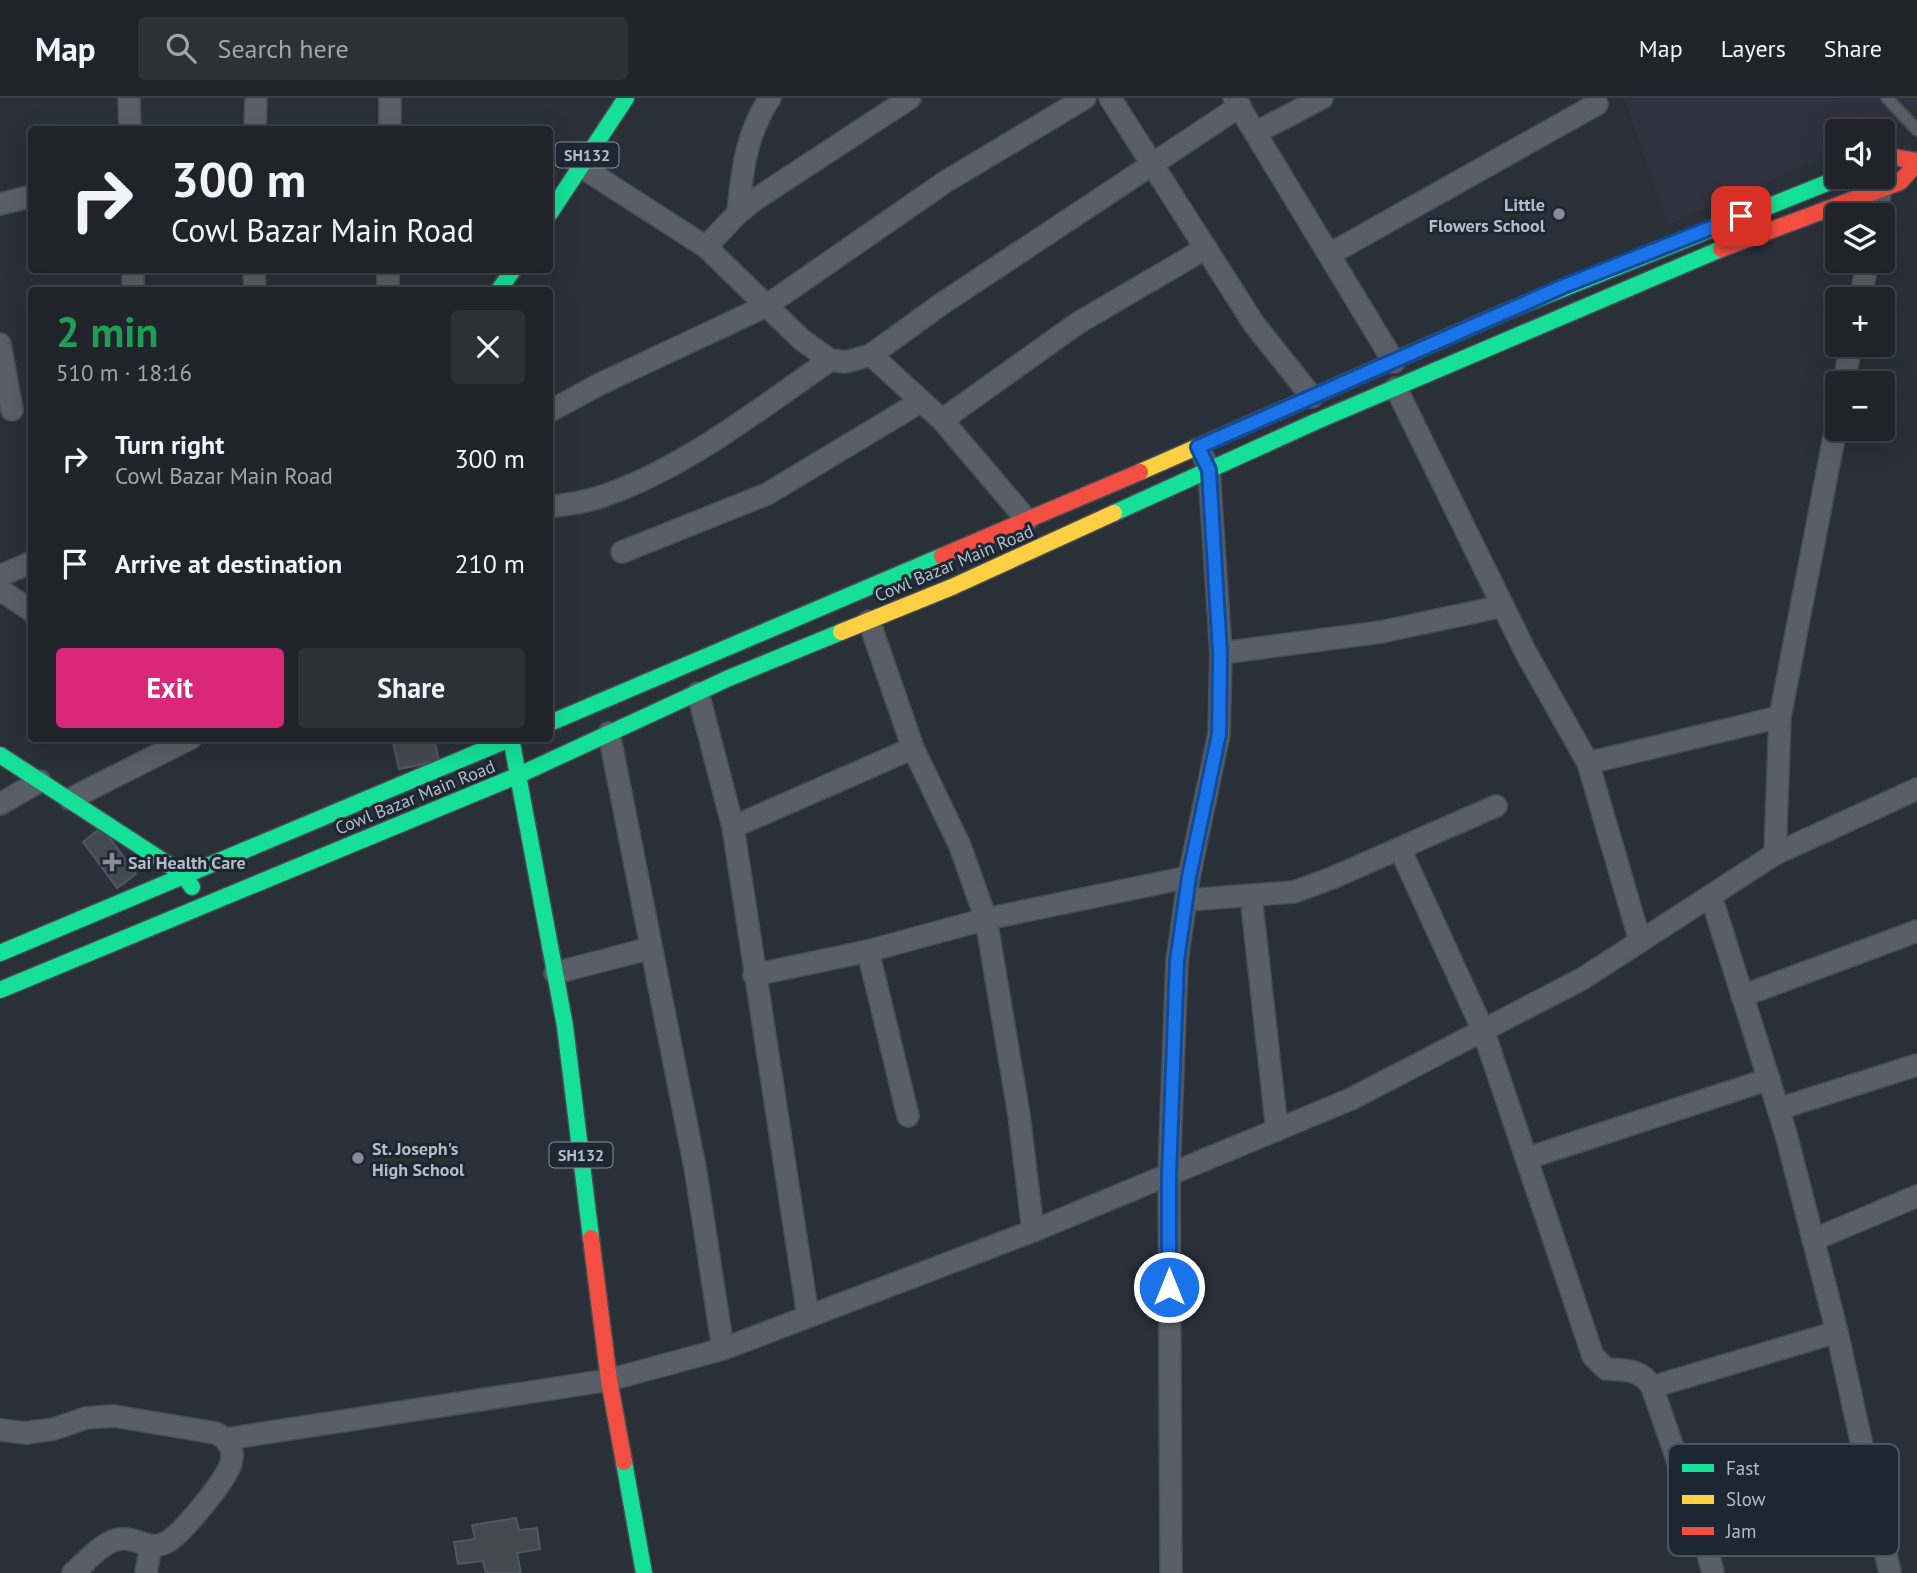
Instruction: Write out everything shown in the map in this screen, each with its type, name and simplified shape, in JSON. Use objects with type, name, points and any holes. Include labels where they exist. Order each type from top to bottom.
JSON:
[{"type":"street","points":[[129,98],[130,126]]},
{"type":"street","points":[[255,126],[256,98]]},
{"type":"street","points":[[390,98],[390,126]]},
{"type":"street","name":"SH132","points":[[553,208],[626,98]]},
{"type":"street","points":[[738,213],[744,154],[753,127],[770,98]]},
{"type":"street","points":[[706,247],[738,213],[886,108],[910,98]]},
{"type":"street","points":[[553,409],[600,384],[766,306],[945,182],[1085,98]]},
{"type":"street","points":[[1110,98],[1254,324],[1311,397]]},
{"type":"street","points":[[1255,133],[1322,98]]},
{"type":"street","points":[[580,166],[706,247],[802,340],[830,360],[846,362],[871,355],[1237,102],[1394,362]]},
{"type":"street","points":[[1330,254],[1597,104]]},
{"type":"street","name":"Cowl Bazar Main Road","points":[[1895,157],[1917,162],[1900,182],[1895,184]]},
{"type":"street","name":"Cowl Bazar Main Road","points":[[553,722],[1198,447],[1564,286],[1825,184]]},
{"type":"street","points":[[1878,203],[1881,189]]},
{"type":"street","name":"Cowl Bazar Main Road","points":[[0,990],[519,775],[698,693],[869,621],[1669,269],[1881,189]]},
{"type":"street","points":[[0,204],[28,197]]},
{"type":"street","points":[[942,420],[1078,323],[1206,248]]},
{"type":"street","points":[[0,344],[15,410]]},
{"type":"street","points":[[871,355],[942,420],[1027,520]]},
{"type":"street","points":[[553,506],[597,498],[657,472],[737,424],[830,360]]},
{"type":"street","points":[[1396,388],[1525,651],[1588,763],[1640,940]]},
{"type":"street","points":[[622,552],[767,494],[920,402]]},
{"type":"street","points":[[1775,855],[1780,717],[1834,441]]},
{"type":"street","points":[[1171,1573],[1169,1175],[1177,961],[1189,877],[1219,734],[1220,653],[1209,470],[1198,447]]},
{"type":"street","points":[[0,576],[28,564]]},
{"type":"street","points":[[0,590],[28,608]]},
{"type":"street","points":[[1220,653],[1381,632],[1503,606]]},
{"type":"street","points":[[869,621],[913,748],[960,846],[986,919],[1019,1115],[1032,1231]]},
{"type":"street","points":[[698,693],[733,827],[807,1316]]},
{"type":"street","points":[[1588,763],[1780,717]]},
{"type":"street","points":[[609,733],[696,1173],[723,1349]]},
{"type":"street","points":[[70,799],[183,742]]},
{"type":"street","points":[[0,953],[468,747],[495,742]]},
{"type":"street","name":"SH132","points":[[512,742],[565,1026],[609,1380],[644,1573]]},
{"type":"street","points":[[733,827],[913,748]]},
{"type":"street","points":[[0,755],[183,874],[204,905]]},
{"type":"street","points":[[0,804],[40,780]]},
{"type":"street","points":[[226,1439],[609,1380],[723,1349],[1032,1231],[1351,1099],[1582,979],[1775,855],[1917,789]]},
{"type":"street","points":[[1187,900],[1294,892],[1496,806]]},
{"type":"street","points":[[1400,849],[1483,1030],[1593,1356],[1606,1369],[1634,1371],[1646,1376],[1653,1388],[1672,1444]]},
{"type":"street","points":[[754,975],[868,951],[986,919],[1189,877]]},
{"type":"street","points":[[1251,895],[1277,1130]]},
{"type":"street","points":[[1711,896],[1778,1109],[1837,1332],[1861,1444]]},
{"type":"street","points":[[1742,996],[1917,931]]},
{"type":"street","points":[[555,973],[651,948]]},
{"type":"street","points":[[868,951],[908,1115]]},
{"type":"street","points":[[1778,1109],[1917,1065]]},
{"type":"street","points":[[1528,1158],[1769,1079]]},
{"type":"street","points":[[1813,1240],[1917,1196]]},
{"type":"street","points":[[1653,1388],[1837,1332]]},
{"type":"street","points":[[0,1430],[26,1433],[54,1429],[86,1418],[114,1416],[216,1433],[226,1439],[232,1449],[231,1463],[225,1476],[169,1542],[151,1546],[120,1539],[108,1543],[73,1573]]},
{"type":"street","points":[[146,1573],[151,1546]]},
{"type":"street","points":[[1709,1556],[1713,1573]]},
{"type":"lane","points":[[1887,98],[1917,130]]},
{"type":"shaded area","points":[[1624,98],[1917,98],[1917,117],[1895,127],[1895,119],[1825,119],[1825,157],[1668,225]]},
{"type":"building","points":[[393,742],[435,742],[439,761],[399,769]]},
{"type":"building","points":[[102,827],[136,874],[117,888],[83,842]]},
{"type":"building","points":[[516,1518],[519,1530],[537,1528],[540,1549],[517,1553],[521,1573],[486,1573],[483,1561],[458,1564],[454,1542],[475,1539],[472,1525]]},
{"type":"traffic: fast","points":[[553,208],[626,98]]},
{"type":"traffic: fast","points":[[1505,312],[1825,184]]},
{"type":"traffic: fast","points":[[1114,513],[1317,421],[1721,249]]},
{"type":"traffic: fast","points":[[501,287],[511,273]]},
{"type":"traffic: fast","points":[[553,722],[942,556]]},
{"type":"traffic: fast","points":[[0,990],[519,775],[729,678],[841,632]]},
{"type":"traffic: fast","points":[[0,953],[502,742]]},
{"type":"traffic: fast","points":[[512,742],[565,1026],[591,1238]]},
{"type":"traffic: fast","points":[[0,755],[183,874],[192,887]]},
{"type":"traffic: fast","points":[[624,1462],[644,1573]]},
{"type":"traffic: slow","points":[[1140,472],[1505,312]]},
{"type":"traffic: slow","points":[[841,632],[952,587],[1114,513]]},
{"type":"traffic: jam","points":[[1895,157],[1917,161]]},
{"type":"traffic: jam","points":[[1721,249],[1900,182],[1917,163]]},
{"type":"traffic: jam","points":[[942,556],[1140,472]]},
{"type":"traffic: jam","points":[[591,1238],[609,1380],[624,1462]]},
{"type":"place","name":"Little Flowers School","points":[[1559,214]]},
{"type":"place","name":"Sai Health Care","points":[[112,862]]},
{"type":"place","name":"St. Joseph's High School","points":[[358,1158]]},
{"type":"route","points":[[1169,1287],[1169,1175],[1177,961],[1189,877],[1219,734],[1220,653],[1209,470],[1198,447],[1564,286],[1741,216]]}]
